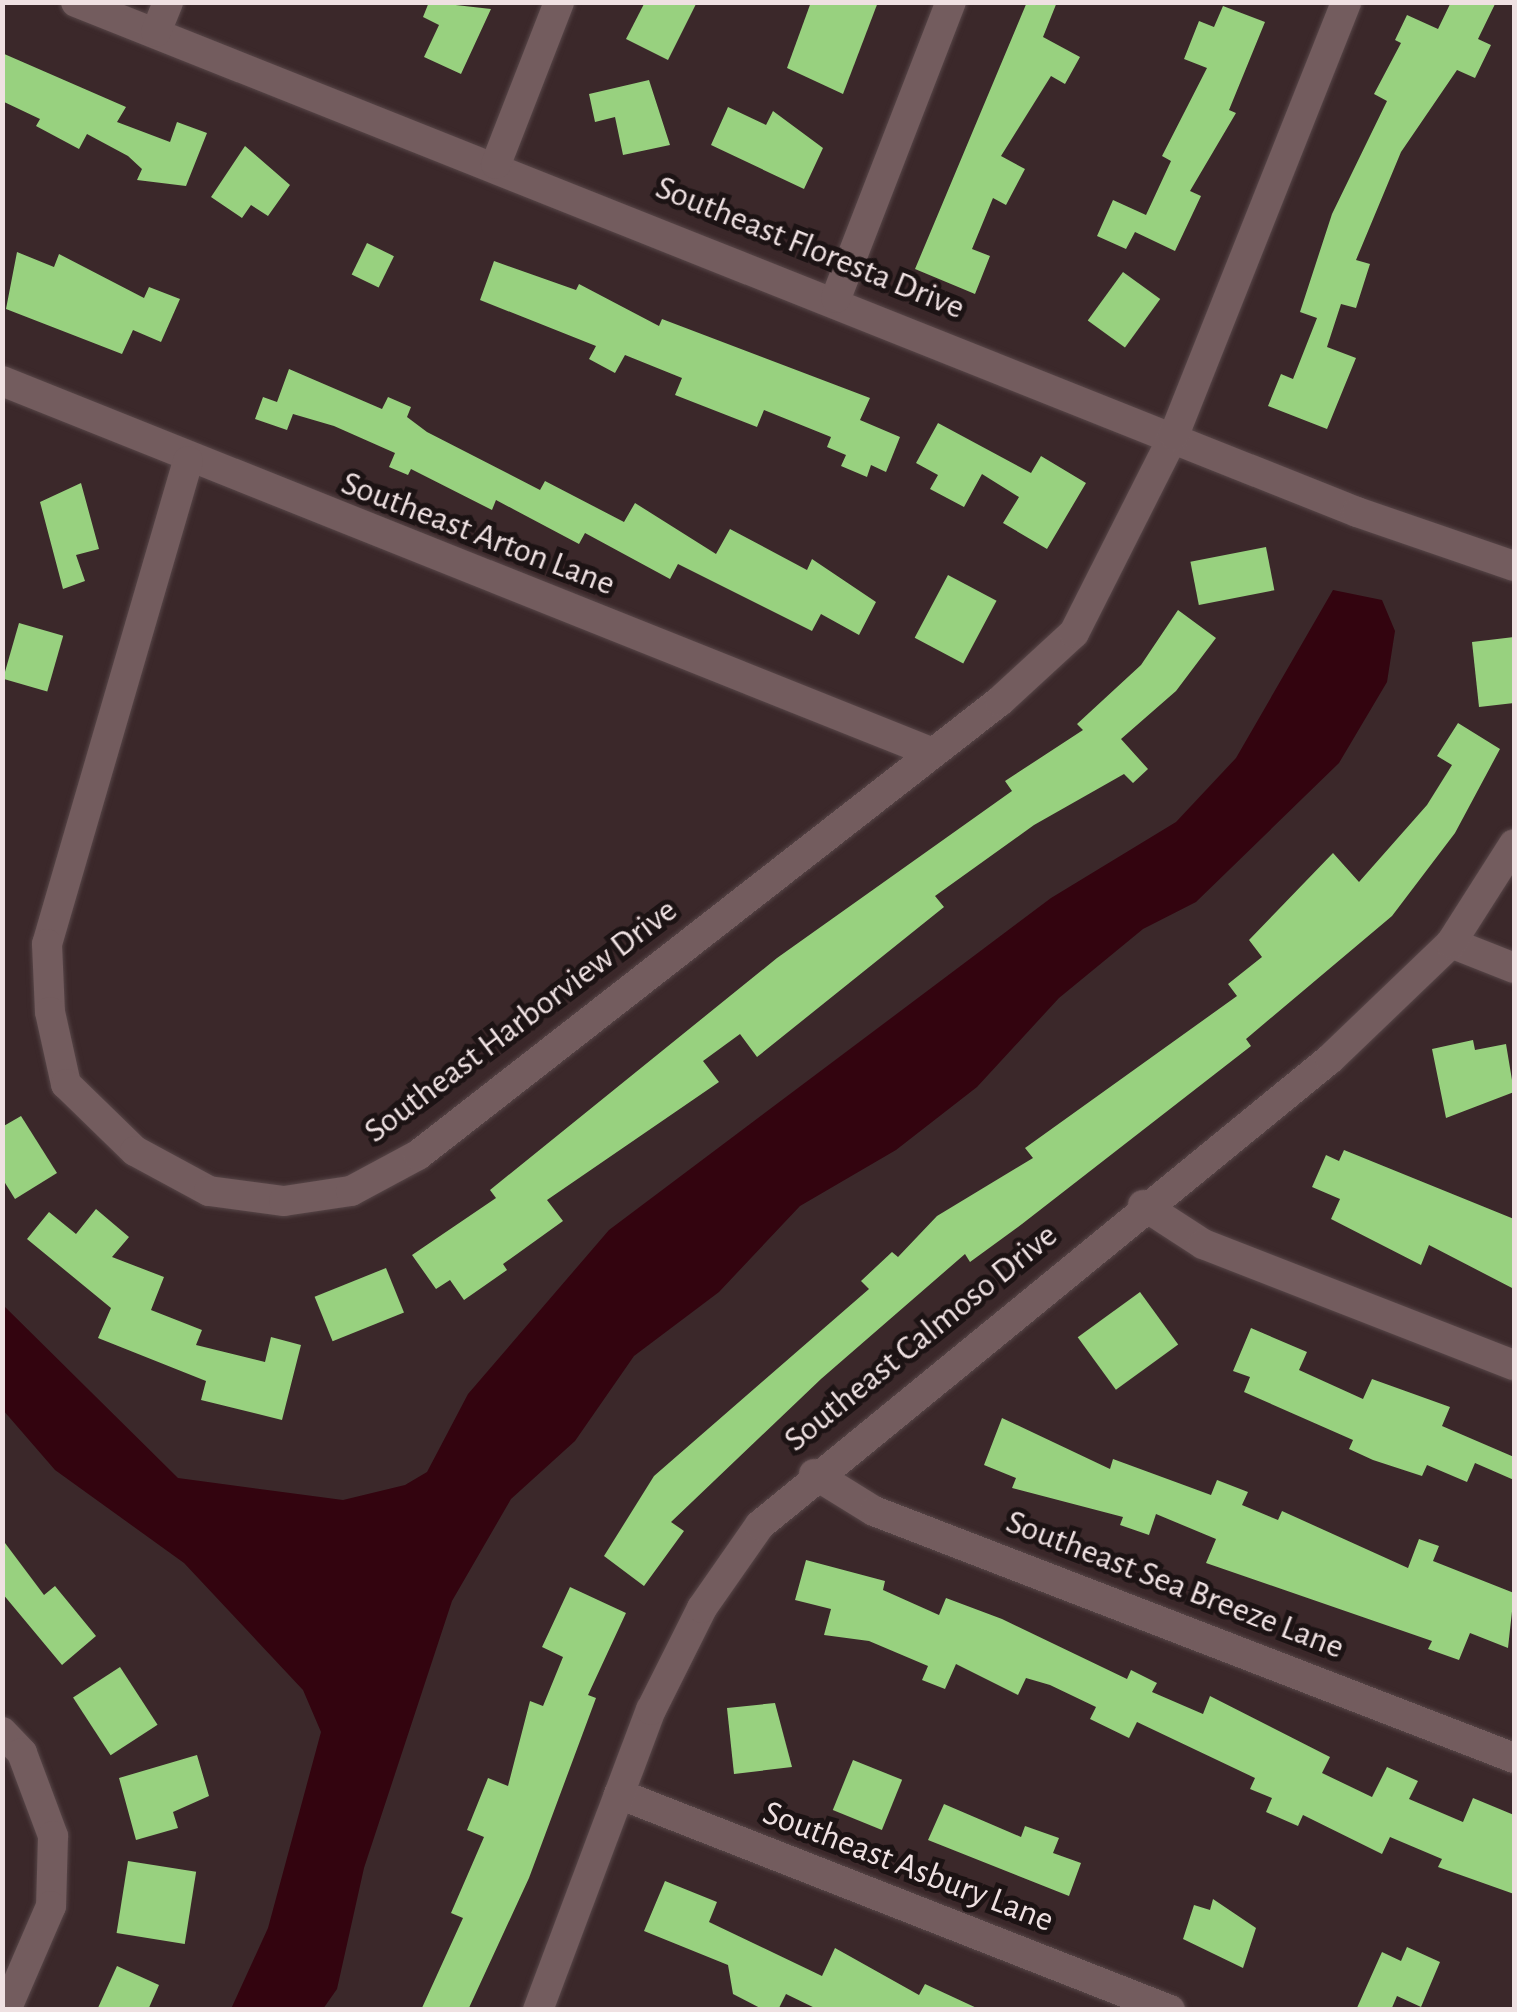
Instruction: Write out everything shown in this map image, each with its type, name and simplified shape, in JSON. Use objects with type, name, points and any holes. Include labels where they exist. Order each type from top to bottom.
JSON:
[{"type":"street","name":"Southeast Floresta Drive","points":[[76,2],[1514,566]]},
{"type":"street","points":[[156,32],[168,2]]},
{"type":"street","points":[[496,164],[559,2]]},
{"type":"street","points":[[836,298],[951,2]]},
{"type":"street","name":"Southeast Harborview Drive","points":[[188,461],[47,944],[66,1084],[135,1151],[210,1191],[284,1200],[351,1191],[418,1155],[1074,633],[1174,435],[1346,2]]},
{"type":"street","name":"Southeast Arton Lane","points":[[2,381],[188,461],[928,751]]},
{"type":"street","name":"Southeast Calmoso Drive","points":[[538,2010],[619,1794],[702,1608],[760,1525],[814,1474],[1142,1205],[1330,1059],[1451,943],[1514,844]]},
{"type":"street","points":[[1451,943],[1514,968]]},
{"type":"street","points":[[1142,1205],[1203,1244],[1514,1365]]},
{"type":"street","name":"Southeast Sea Breeze Lane","points":[[814,1474],[874,1510],[1514,1758]]},
{"type":"street","points":[[2,1732],[22,1753],[53,1836],[51,1906],[6,2010]]},
{"type":"street","name":"Southeast Asbury Lane","points":[[619,1794],[1170,2010]]},
{"type":"shaded area","points":[[1333,590],[1382,600],[1395,631],[1387,682],[1339,763],[1196,902],[1143,929],[1059,998],[977,1087],[896,1150],[800,1206],[719,1292],[634,1356],[575,1441],[511,1499],[452,1601],[364,1868],[337,1989],[323,2009],[231,2009],[268,1928],[321,1732],[303,1690],[184,1563],[55,1470],[3,1410],[3,1305],[178,1478],[343,1500],[405,1485],[427,1472],[468,1394],[609,1230],[1051,898],[1176,822],[1236,758]]},
{"type":"building","points":[[429,2],[491,9],[461,74],[424,57],[439,25],[423,17]]},
{"type":"building","points":[[645,2],[697,2],[668,60],[626,39]]},
{"type":"building","points":[[811,2],[878,2],[843,94],[787,68]]},
{"type":"building","points":[[1027,2],[1057,2],[1043,37],[1080,57],[1065,84],[1051,76],[1001,156],[1025,169],[1006,205],[993,198],[972,249],[990,256],[975,294],[915,269]]},
{"type":"building","points":[[1451,2],[1496,2],[1478,39],[1491,45],[1475,78],[1457,70],[1401,152],[1356,260],[1370,264],[1356,308],[1341,304],[1327,347],[1356,358],[1327,429],[1268,406],[1281,374],[1293,379],[1317,318],[1300,312],[1332,214],[1387,101],[1374,94],[1401,43],[1395,40],[1407,15],[1438,29]]},
{"type":"building","points":[[1223,6],[1265,22],[1229,110],[1236,113],[1190,191],[1201,196],[1175,251],[1135,232],[1126,249],[1097,236],[1113,200],[1146,215],[1171,161],[1162,156],[1207,68],[1184,59],[1199,21],[1214,27]]},
{"type":"building","points":[[2,53],[126,107],[117,122],[170,142],[177,122],[207,133],[186,186],[137,180],[142,169],[128,156],[87,134],[79,149],[36,126],[40,119],[2,101]]},
{"type":"building","points":[[649,80],[670,145],[623,155],[615,117],[595,122],[589,94]]},
{"type":"building","points":[[728,107],[766,125],[773,111],[823,148],[804,189],[711,145]]},
{"type":"building","points":[[245,146],[290,185],[268,216],[251,205],[242,218],[211,197]]},
{"type":"building","points":[[367,243],[394,256],[379,288],[352,274]]},
{"type":"building","points":[[17,252],[54,267],[59,254],[144,298],[149,287],[180,299],[161,342],[133,330],[122,354],[6,309]]},
{"type":"building","points":[[494,261],[576,290],[579,284],[659,326],[662,319],[870,398],[860,420],[900,437],[886,472],[871,465],[867,477],[841,466],[846,455],[827,447],[831,437],[764,410],[757,427],[675,395],[682,378],[625,355],[615,373],[589,359],[596,346],[480,300]]},
{"type":"building","points":[[1123,272],[1160,299],[1125,348],[1088,321]]},
{"type":"building","points":[[289,369],[382,409],[388,397],[411,407],[407,417],[427,432],[540,490],[545,481],[624,522],[635,503],[716,554],[730,529],[807,570],[812,559],[876,602],[859,635],[821,614],[812,631],[678,564],[670,579],[585,533],[579,544],[496,500],[492,510],[411,469],[408,475],[389,467],[395,453],[334,426],[293,414],[287,430],[255,419],[263,397],[277,402]]},
{"type":"building","points":[[938,423],[1031,473],[1041,456],[1086,483],[1047,549],[1003,523],[1019,497],[982,474],[964,507],[930,489],[938,475],[916,463]]},
{"type":"building","points":[[81,483],[99,549],[76,555],[85,581],[63,589],[40,502]]},
{"type":"building","points":[[1266,547],[1274,590],[1199,605],[1190,562]]},
{"type":"building","points":[[948,575],[997,601],[963,664],[915,638]]},
{"type":"building","points":[[1178,610],[1216,638],[1176,691],[1121,739],[1148,769],[1133,783],[1124,774],[1034,825],[935,896],[944,907],[757,1057],[740,1034],[703,1061],[719,1082],[547,1200],[563,1221],[503,1264],[507,1270],[464,1300],[450,1280],[436,1289],[412,1255],[496,1198],[490,1190],[777,958],[1012,791],[1005,781],[1083,730],[1077,724],[1141,665]]},
{"type":"building","points":[[19,623],[63,636],[47,691],[3,679]]},
{"type":"building","points":[[1514,637],[1514,703],[1479,707],[1472,642]]},
{"type":"building","points":[[1458,723],[1500,749],[1455,833],[1392,916],[1246,1039],[1251,1046],[970,1262],[965,1254],[821,1379],[671,1522],[684,1531],[644,1586],[604,1556],[654,1476],[869,1289],[861,1281],[892,1252],[898,1257],[937,1216],[1033,1158],[1025,1148],[1237,996],[1228,984],[1262,957],[1249,940],[1333,853],[1359,882],[1427,805],[1452,765],[1437,756]]},
{"type":"building","points":[[1473,1040],[1475,1050],[1506,1044],[1514,1092],[1446,1118],[1432,1049]]},
{"type":"building","points":[[21,1116],[57,1173],[15,1199],[2,1178],[2,1127]]},
{"type":"building","points":[[1344,1150],[1514,1219],[1514,1289],[1429,1245],[1421,1265],[1331,1219],[1340,1199],[1312,1187],[1326,1155],[1339,1161]]},
{"type":"building","points":[[96,1209],[129,1237],[112,1257],[164,1277],[151,1310],[202,1330],[196,1345],[265,1362],[271,1337],[301,1345],[282,1420],[201,1400],[206,1381],[98,1338],[111,1308],[27,1239],[49,1212],[76,1234]]},
{"type":"building","points":[[386,1268],[404,1313],[333,1341],[315,1297]]},
{"type":"building","points":[[1140,1292],[1178,1345],[1116,1390],[1078,1337]]},
{"type":"building","points":[[1251,1328],[1307,1352],[1299,1370],[1363,1399],[1372,1379],[1450,1407],[1442,1426],[1514,1457],[1514,1480],[1475,1463],[1467,1482],[1427,1465],[1422,1476],[1349,1449],[1353,1440],[1244,1392],[1250,1377],[1233,1371]]},
{"type":"building","points":[[1002,1418],[1110,1469],[1113,1459],[1211,1495],[1217,1480],[1248,1492],[1242,1505],[1278,1520],[1282,1511],[1408,1568],[1419,1539],[1439,1546],[1433,1561],[1514,1593],[1508,1648],[1470,1633],[1459,1660],[1428,1649],[1432,1641],[1206,1563],[1216,1539],[1156,1514],[1149,1535],[1120,1525],[1123,1517],[1012,1488],[1016,1478],[984,1465]]},
{"type":"building","points":[[2,1539],[44,1595],[55,1586],[96,1636],[62,1665],[2,1593]]},
{"type":"building","points":[[806,1560],[885,1581],[883,1590],[939,1615],[946,1598],[1002,1619],[1127,1679],[1131,1670],[1157,1683],[1152,1692],[1203,1714],[1210,1696],[1330,1757],[1322,1773],[1372,1797],[1387,1767],[1418,1781],[1409,1799],[1463,1822],[1473,1798],[1514,1815],[1514,1894],[1438,1867],[1442,1859],[1390,1837],[1382,1854],[1303,1815],[1298,1826],[1266,1812],[1272,1798],[1250,1789],[1255,1778],[1137,1722],[1129,1738],[1090,1719],[1096,1707],[1050,1685],[1026,1678],[1018,1695],[956,1664],[945,1689],[922,1680],[928,1666],[869,1641],[824,1635],[831,1609],[795,1600]]},
{"type":"building","points":[[570,1587],[626,1613],[588,1695],[596,1698],[529,1878],[468,2010],[421,2010],[463,1918],[451,1913],[484,1837],[467,1830],[488,1778],[508,1786],[530,1701],[543,1706],[563,1657],[542,1647]]},
{"type":"building","points":[[120,1667],[158,1725],[111,1755],[73,1697]]},
{"type":"building","points":[[775,1703],[792,1767],[734,1774],[727,1708]]},
{"type":"building","points":[[197,1755],[209,1796],[173,1812],[178,1828],[136,1840],[119,1778]]},
{"type":"building","points":[[853,1760],[902,1780],[882,1830],[833,1810]]},
{"type":"building","points":[[944,1804],[1021,1837],[1025,1826],[1059,1838],[1053,1853],[1081,1863],[1069,1896],[928,1840]]},
{"type":"building","points":[[128,1861],[196,1872],[185,1944],[117,1933]]},
{"type":"building","points":[[665,1881],[717,1902],[709,1922],[822,1976],[835,1948],[919,1995],[925,1984],[981,2010],[819,2010],[786,1994],[778,2010],[764,2010],[733,1994],[728,1965],[644,1931]]},
{"type":"building","points":[[1213,1899],[1256,1928],[1243,1968],[1183,1939],[1194,1905],[1210,1910]]},
{"type":"building","points":[[1407,1947],[1440,1962],[1421,2007],[1397,1996],[1391,2010],[1356,2010],[1382,1952],[1401,1961]]},
{"type":"building","points":[[117,1966],[159,1985],[148,2010],[97,2010]]}]
